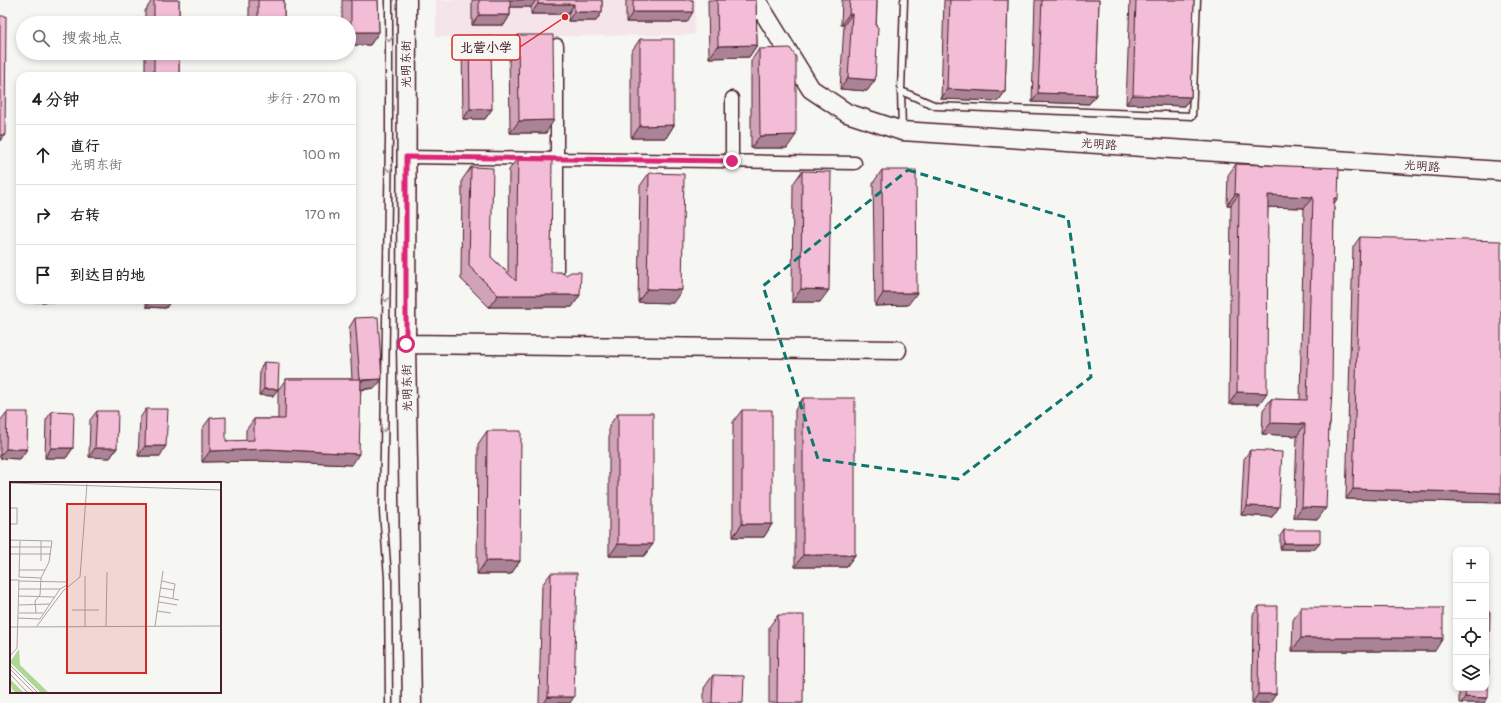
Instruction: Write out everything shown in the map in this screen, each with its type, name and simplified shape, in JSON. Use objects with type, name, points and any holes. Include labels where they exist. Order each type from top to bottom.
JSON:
[{"type":"street","name":"光明东街","points":[[407,0],[406,344],[412,703]]},
{"type":"street","name":"光明路","points":[[756,0],[811,90],[847,112],[902,131],[1501,171]]},
{"type":"street","points":[[557,45],[557,280]]},
{"type":"street","points":[[732,98],[732,161]]},
{"type":"street","points":[[406,157],[855,163]]},
{"type":"street","points":[[406,344],[897,350]]},
{"type":"lane","points":[[389,0],[389,138],[383,511],[388,578],[389,703]]},
{"type":"lane","points":[[902,131],[901,91],[904,0]]},
{"type":"lane","points":[[901,91],[936,106],[1192,116],[1198,0],[1188,0]]},
{"type":"highlighted area","points":[[908,170],[1068,218],[1091,377],[958,479],[818,459],[763,286]]},
{"type":"shaded area","points":[[436,0],[696,0],[694,35],[436,37]]},
{"type":"building","points":[[154,0],[179,0],[179,16],[154,16]]},
{"type":"building","points":[[258,0],[284,0],[284,16],[258,16]]},
{"type":"building","points":[[351,0],[378,0],[379,32],[356,32],[356,16],[351,16]]},
{"type":"building","points":[[479,0],[510,0],[510,15],[479,15]]},
{"type":"building","points":[[538,0],[602,0],[602,12],[574,12],[574,4],[538,4]]},
{"type":"building","points":[[633,0],[693,0],[693,12],[633,12]]},
{"type":"building","points":[[717,0],[756,0],[757,45],[718,46]]},
{"type":"building","points":[[850,0],[877,0],[876,27],[878,27],[875,80],[848,78],[852,14],[849,14]]},
{"type":"building","points":[[950,0],[1008,0],[1005,92],[947,89]]},
{"type":"building","points":[[1042,0],[1099,0],[1096,95],[1038,93]]},
{"type":"building","points":[[1136,0],[1194,0],[1191,97],[1133,95]]},
{"type":"building","points":[[0,16],[6,16],[5,135],[0,135]]},
{"type":"building","points":[[518,35],[553,35],[554,120],[519,121]]},
{"type":"building","points":[[469,36],[491,36],[492,109],[470,109]]},
{"type":"building","points":[[640,39],[674,39],[674,125],[640,126]]},
{"type":"building","points":[[790,48],[796,57],[796,135],[760,136],[759,49]]},
{"type":"building","points":[[154,60],[179,60],[179,72],[154,72]]},
{"type":"building","points":[[518,157],[552,158],[551,272],[560,272],[566,275],[571,272],[581,272],[580,295],[498,295],[469,266],[471,167],[493,168],[491,257],[516,281]]},
{"type":"building","points":[[1236,164],[1339,168],[1338,198],[1334,198],[1332,391],[1329,425],[1326,508],[1302,507],[1305,424],[1271,423],[1271,399],[1307,400],[1313,197],[1268,195],[1267,393],[1237,392],[1239,194],[1235,194]]},
{"type":"building","points":[[882,170],[916,170],[917,293],[883,293]]},
{"type":"building","points":[[802,171],[831,172],[829,290],[801,289]]},
{"type":"building","points":[[649,173],[684,174],[682,290],[647,289]]},
{"type":"building","points":[[1360,237],[1501,241],[1501,493],[1353,489]]},
{"type":"building","points":[[378,317],[382,379],[361,380],[355,318]]},
{"type":"building","points":[[264,362],[279,363],[278,389],[264,389]]},
{"type":"building","points":[[286,379],[361,379],[359,454],[268,449],[210,451],[210,418],[226,417],[226,441],[254,440],[254,419],[285,419]]},
{"type":"building","points":[[803,398],[855,398],[855,555],[803,555]]},
{"type":"building","points":[[146,409],[168,409],[166,446],[145,446]]},
{"type":"building","points":[[742,410],[772,410],[772,524],[742,524]]},
{"type":"building","points":[[52,411],[74,412],[73,448],[51,448]]},
{"type":"building","points":[[97,411],[118,411],[117,448],[95,448]]},
{"type":"building","points":[[7,412],[28,412],[27,449],[6,449]]},
{"type":"building","points":[[618,413],[653,413],[653,544],[618,544]]},
{"type":"building","points":[[487,431],[521,431],[520,561],[486,561]]},
{"type":"building","points":[[1250,450],[1282,452],[1279,507],[1247,506]]},
{"type":"building","points":[[1284,530],[1320,530],[1320,543],[1284,543]]},
{"type":"building","points":[[551,573],[577,573],[574,697],[548,697]]},
{"type":"building","points":[[1259,606],[1277,606],[1276,694],[1258,694]]},
{"type":"building","points":[[1301,607],[1443,608],[1443,638],[1301,638]]},
{"type":"building","points":[[1489,612],[1490,612],[1489,655]]},
{"type":"building","points":[[778,615],[804,615],[803,703],[777,703]]},
{"type":"building","points":[[713,675],[744,676],[743,703],[712,703]]},
{"type":"building","points":[[1466,691],[1488,691],[1488,698],[1465,697]]},
{"type":"place","name":"北营小学","points":[[565,17]]},
{"type":"route","points":[[406,344],[406,157],[732,161]]}]
